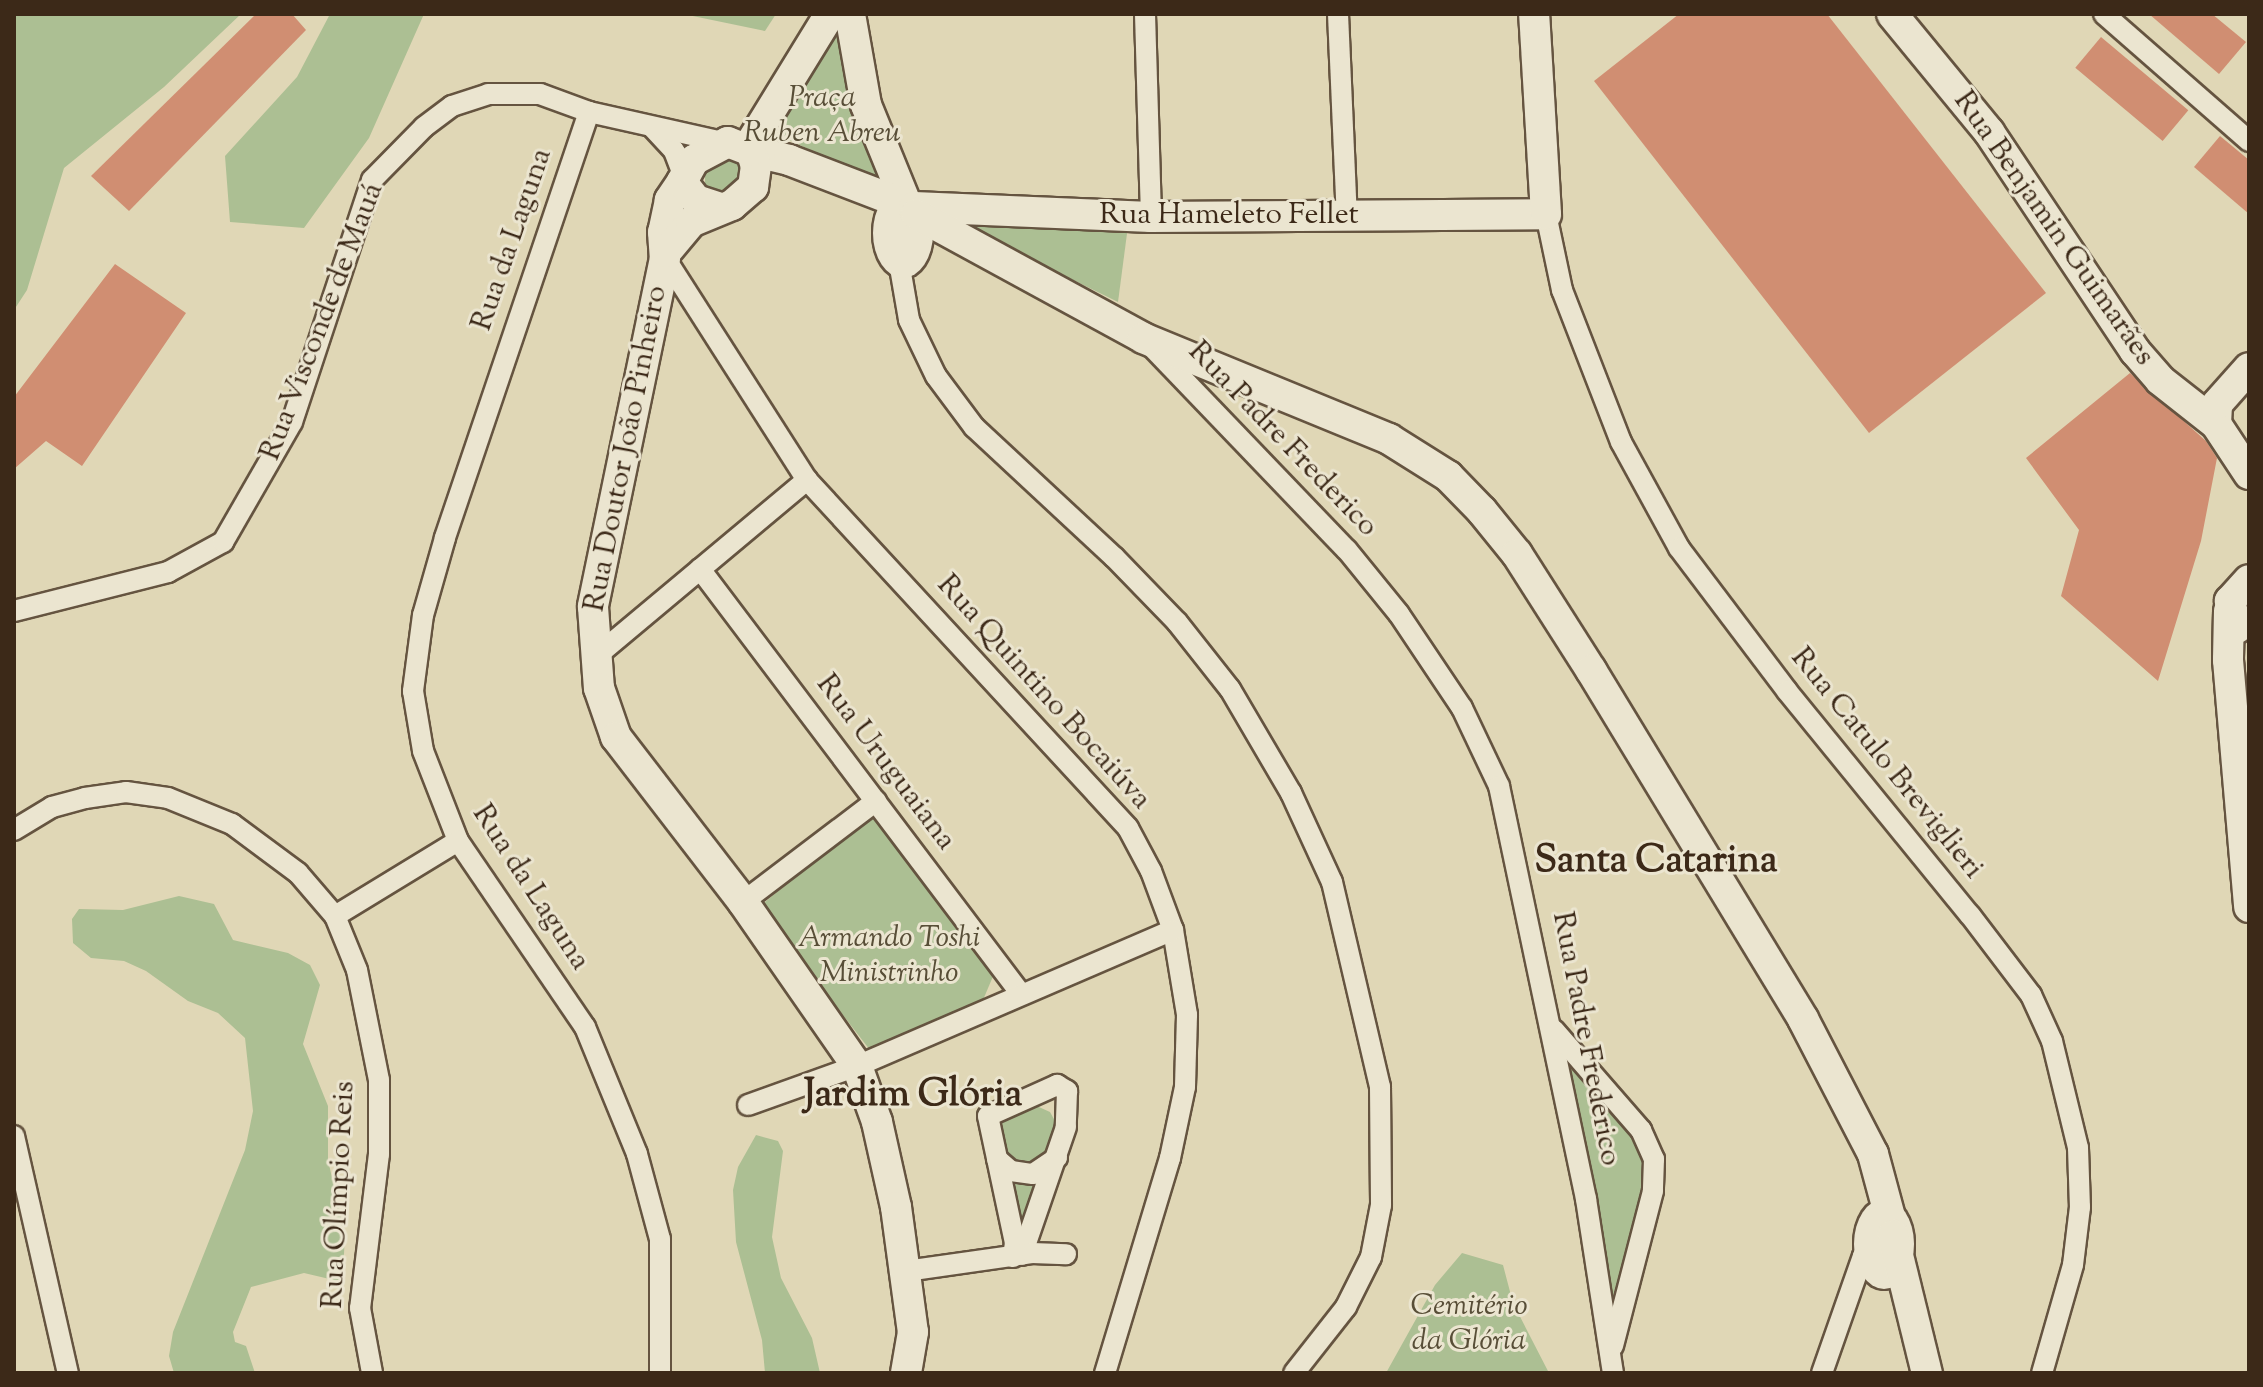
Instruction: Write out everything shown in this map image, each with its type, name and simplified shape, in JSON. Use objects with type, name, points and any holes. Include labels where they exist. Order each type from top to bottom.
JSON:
[{"type":"street","points":[[652,127],[674,151],[682,178],[696,200],[720,208],[748,194],[741,152],[809,14]]},
{"type":"street","points":[[682,178],[694,160],[741,152],[830,14]]},
{"type":"street","points":[[850,14],[863,93],[902,210],[909,320],[936,376],[974,427],[1114,557],[1177,622],[1230,689],[1291,793],[1332,882],[1380,1087],[1381,1205],[1371,1257],[1346,1307],[1294,1373]]},
{"type":"street","points":[[1145,14],[1151,217]]},
{"type":"street","points":[[1338,14],[1347,217]]},
{"type":"street","points":[[1534,14],[1546,214]]},
{"type":"street","name":"Rua Benjamin Guimarães","points":[[1892,14],[1989,132],[2135,351],[2206,410],[2249,474]]},
{"type":"street","points":[[2104,14],[2249,141]]},
{"type":"street","name":"Rua Visconde de Mauá","points":[[14,611],[168,572],[223,542],[292,422],[372,180],[424,127],[452,106],[488,94],[540,94],[589,112],[809,168],[902,210]]},
{"type":"street","name":"Rua da Laguna","points":[[589,112],[472,450],[417,644],[413,691],[423,751],[458,841],[585,1027],[637,1154],[660,1239],[660,1373]]},
{"type":"street","name":"Rua Doutor João Pinheiro","points":[[682,178],[667,212],[665,255],[603,552],[593,607],[594,658],[616,737],[743,902],[857,1066],[877,1122],[906,1271],[913,1332],[906,1373]]},
{"type":"street","name":"Rua Doutor João Pinheiro","points":[[665,255],[691,222],[720,208]]},
{"type":"street","points":[[902,210],[1143,338],[1389,439],[1448,476],[1482,511],[1517,554],[1803,1019],[1850,1114],[1927,1373]]},
{"type":"street","name":"Rua Hameleto Fellet","points":[[902,210],[1151,217],[1546,214]]},
{"type":"street","name":"Rua Catulo Breviglieri","points":[[1546,214],[1562,290],[1621,442],[1679,548],[1778,680],[1970,915],[2031,995],[2052,1041],[2078,1148],[2080,1207],[2073,1265],[2042,1373]]},
{"type":"street","name":"Rua Quintino Bocaiúva","points":[[665,255],[807,480],[1128,828],[1151,871],[1173,930],[1187,1015],[1185,1087],[1170,1158],[1105,1373]]},
{"type":"street","name":"Rua Padre Frederico","points":[[1143,338],[1347,550],[1399,614],[1462,708],[1499,786],[1553,1030],[1612,1363]]},
{"type":"street","points":[[2206,410],[2249,368]]},
{"type":"street","points":[[594,658],[807,480]]},
{"type":"street","points":[[2249,558],[2237,595],[2228,660],[2249,907]]},
{"type":"street","name":"Rua Uruguaiana","points":[[700,569],[1021,994]]},
{"type":"street","points":[[2237,595],[2236,627],[2249,635]]},
{"type":"street","name":"Rua Olímpio Reis","points":[[14,830],[52,807],[85,798],[126,792],[168,798],[232,824],[298,873],[335,916],[357,970],[379,1080],[379,1154],[360,1308],[372,1373]]},
{"type":"street","points":[[743,902],[876,801]]},
{"type":"street","points":[[335,916],[458,841]]},
{"type":"street","points":[[748,1105],[857,1066],[1173,930]]},
{"type":"street","points":[[1553,1030],[1641,1130],[1654,1159],[1653,1191],[1612,1363]]},
{"type":"street","points":[[1057,1085],[1068,1097],[1057,1158],[1017,1256],[988,1116],[1057,1085]]},
{"type":"street","points":[[14,1136],[68,1373]]},
{"type":"street","points":[[997,1159],[1011,1171],[1033,1174],[1057,1158]]},
{"type":"street","points":[[1822,1373],[1863,1256],[1882,1230]]},
{"type":"street","points":[[906,1271],[1017,1256],[1066,1254]]},
{"type":"green space","points":[[14,14],[241,14],[164,87],[64,168],[27,290],[14,310]]},
{"type":"green space","points":[[330,14],[424,14],[369,138],[304,228],[230,222],[225,156],[297,77]]},
{"type":"green space","points":[[683,14],[776,14],[765,31]]},
{"type":"green space","name":"Praça Ruben Abreu","points":[[837,26],[888,180],[879,182],[774,133]]},
{"type":"green space","points":[[736,155],[748,174],[730,192],[705,189],[705,168]]},
{"type":"green space","points":[[950,216],[1128,226],[1118,302],[994,241]]},
{"type":"green space","name":"Armando Toshi Ministrinho","points":[[872,813],[994,974],[983,1000],[883,1049],[870,1050],[759,907]]},
{"type":"green space","points":[[179,896],[214,904],[233,940],[288,953],[310,965],[320,985],[303,1044],[328,1106],[328,1160],[345,1235],[343,1272],[338,1281],[304,1273],[251,1287],[233,1332],[235,1342],[246,1346],[255,1373],[174,1373],[169,1356],[173,1332],[245,1150],[253,1111],[245,1038],[218,1013],[188,1001],[146,971],[124,961],[91,958],[73,943],[72,919],[79,909],[123,910]]},
{"type":"green space","points":[[1566,1053],[1635,1133],[1646,1161],[1646,1189],[1612,1321]]},
{"type":"green space","points":[[1030,1103],[1050,1112],[1060,1130],[1043,1167],[1004,1162],[996,1123]]},
{"type":"green space","points":[[756,1135],[778,1141],[783,1151],[772,1237],[781,1278],[812,1338],[820,1373],[765,1373],[762,1340],[736,1242],[733,1190],[738,1167]]},
{"type":"green space","points":[[1002,1166],[1044,1172],[1026,1245]]},
{"type":"green space","name":"Cemitério da Glória","points":[[1462,1253],[1503,1265],[1513,1303],[1549,1373],[1386,1373],[1435,1285]]},
{"type":"building","points":[[256,14],[292,14],[306,30],[129,211],[91,176]]},
{"type":"building","points":[[1679,14],[1827,14],[2046,293],[1869,433],[1594,81]]},
{"type":"building","points":[[2149,14],[2212,14],[2246,42],[2219,74]]},
{"type":"building","points":[[2101,37],[2188,110],[2163,141],[2075,68]]},
{"type":"building","points":[[2220,136],[2249,160],[2249,214],[2194,167]]},
{"type":"building","points":[[115,264],[186,313],[82,466],[46,441],[14,469],[14,397]]},
{"type":"building","points":[[2130,373],[2206,441],[2217,458],[2201,541],[2158,681],[2061,596],[2079,530],[2026,458]]},
{"type":"district","name":"Santa Catarina","points":[[1656,863]]},
{"type":"district","name":"Jardim Glória","points":[[913,1097]]}]
